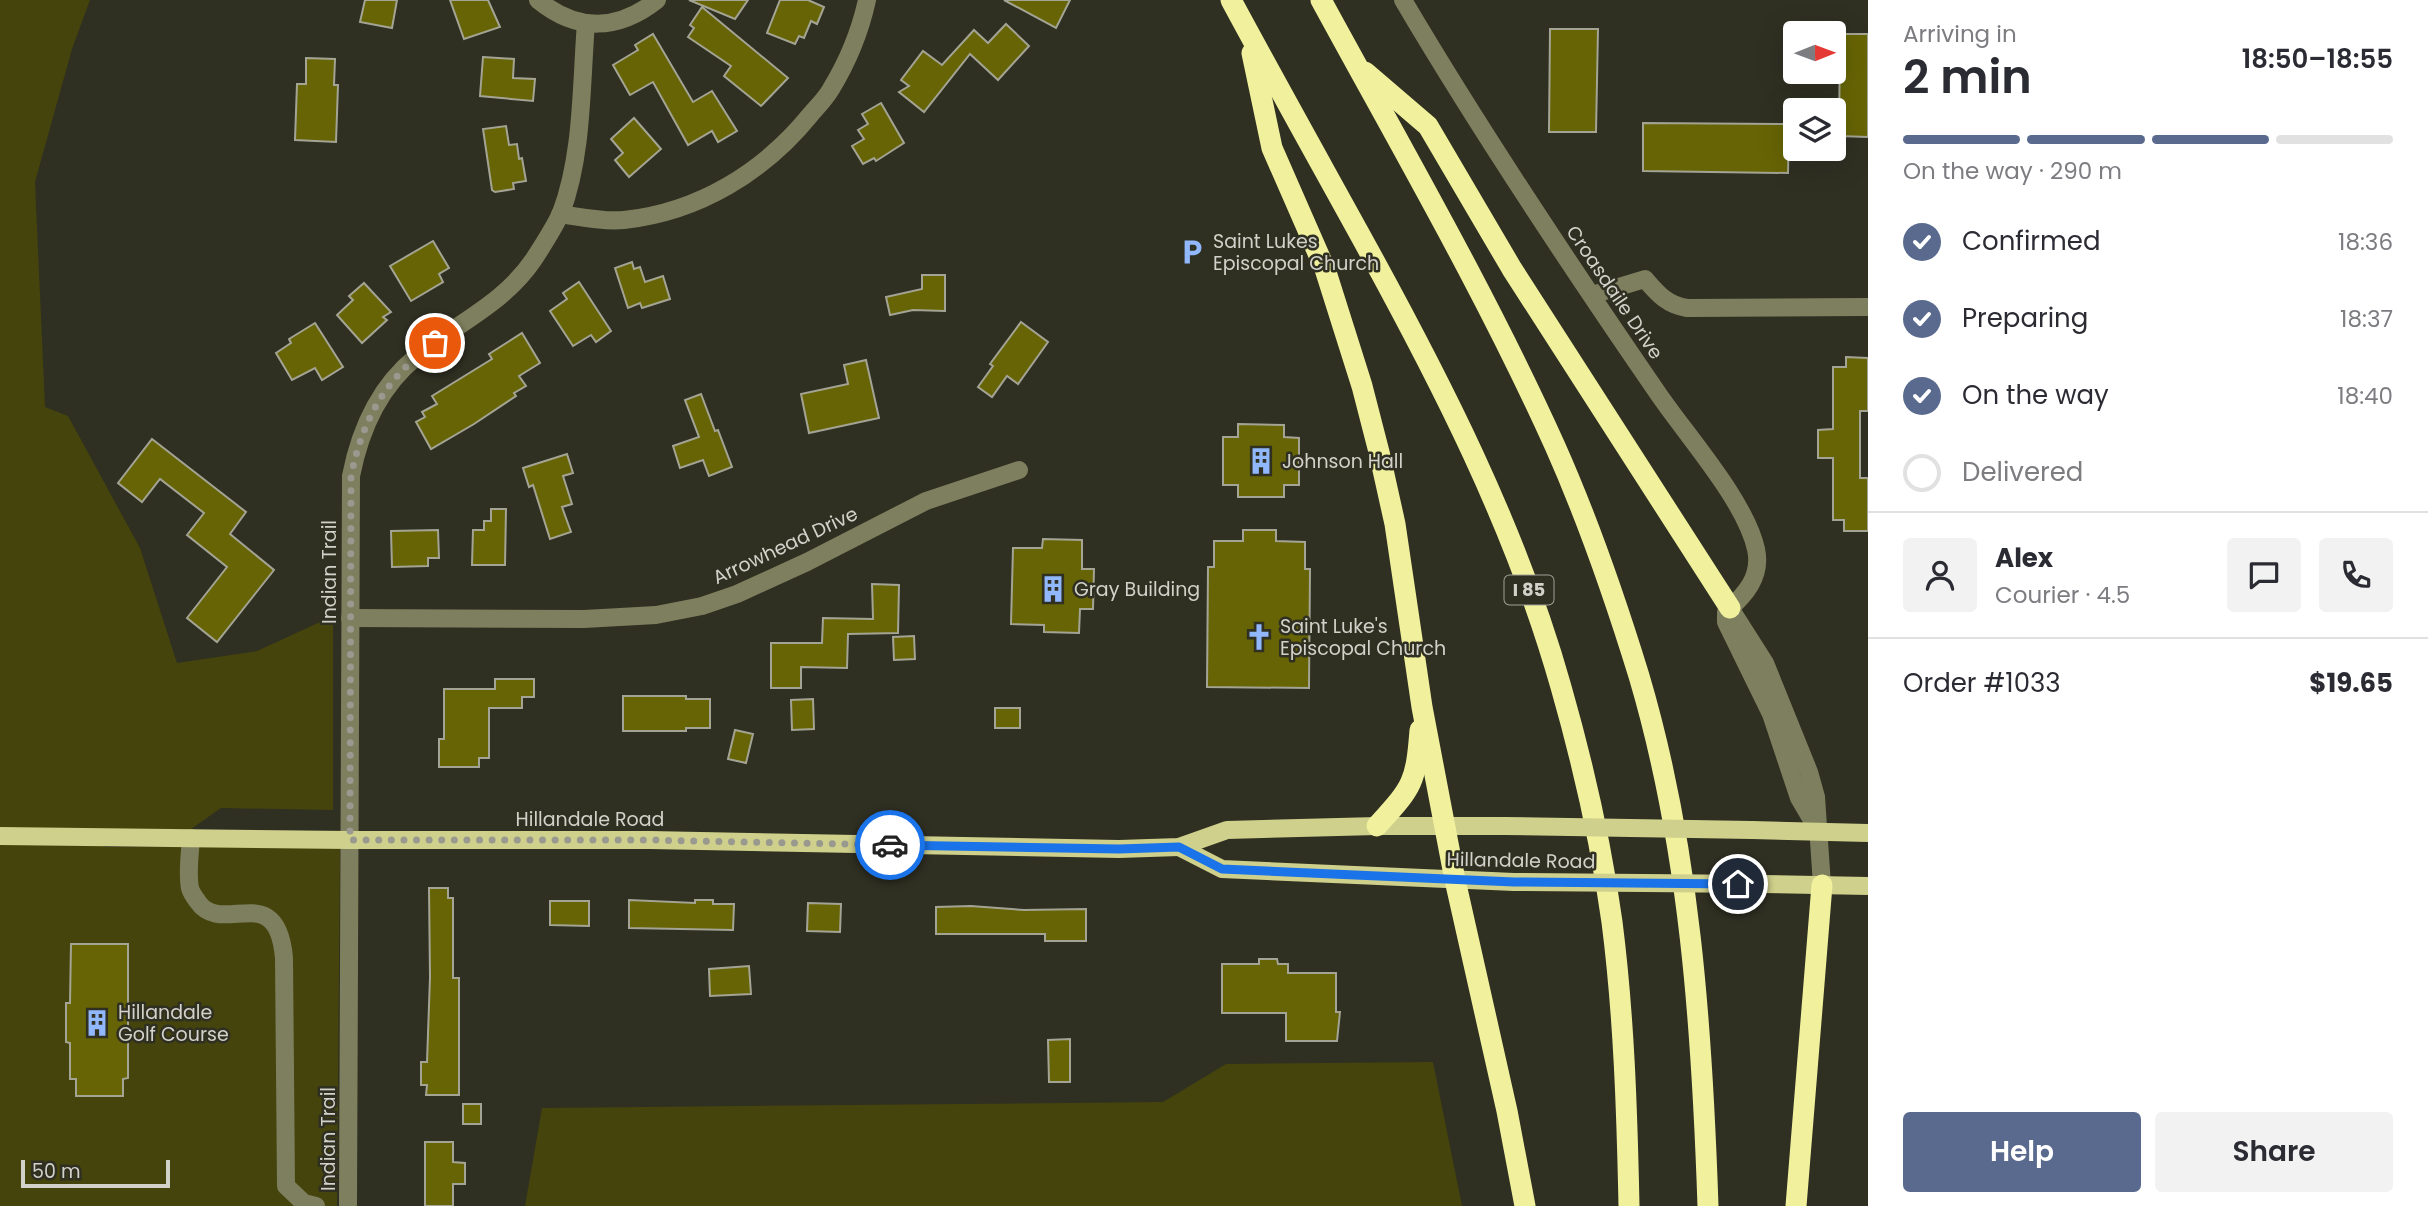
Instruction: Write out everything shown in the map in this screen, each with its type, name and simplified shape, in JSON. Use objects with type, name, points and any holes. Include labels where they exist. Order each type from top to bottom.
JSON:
[{"type":"highway","name":"I 85","points":[[1231,0],[1423,350],[1469,445],[1519,562],[1543,628],[1562,687],[1589,795],[1612,921],[1627,1101],[1629,1206]]},
{"type":"highway","points":[[1321,0],[1521,373],[1555,447],[1608,580],[1640,680],[1680,859],[1700,1029],[1708,1206]]},
{"type":"highway","points":[[1248,31],[1272,148],[1325,269],[1366,399],[1395,524],[1422,707],[1455,880],[1507,1111],[1525,1206]]},
{"type":"highway","points":[[1355,63],[1428,126],[1512,269],[1731,608]]},
{"type":"highway","points":[[1377,826],[1406,794],[1413,780],[1422,707]]},
{"type":"highway","points":[[1796,1206],[1822,885]]},
{"type":"main road","name":"Hillandale Road","points":[[0,836],[650,840],[1119,849],[1179,847],[1227,830],[1377,826],[1868,833]]},
{"type":"main road","name":"Hillandale Road","points":[[1179,847],[1222,869],[1514,882],[1868,886]]},
{"type":"street","points":[[538,0],[568,19],[606,24],[625,19],[657,0]]},
{"type":"street","points":[[560,214],[599,220],[624,220],[675,210],[727,188],[749,173],[793,135],[830,91],[849,57],[861,26],[867,0]]},
{"type":"street","name":"Croasdaile Drive","points":[[1403,0],[1526,197],[1747,524],[1755,548],[1757,566],[1749,588],[1731,608]]},
{"type":"street","name":"Indian Trail","points":[[348,1206],[351,476],[357,446],[378,400],[394,378],[416,356],[492,304],[513,285],[534,260],[560,214],[573,167],[586,23]]},
{"type":"street","points":[[1592,295],[1645,279],[1661,298],[1687,308],[1868,307]]},
{"type":"street","name":"Arrowhead Drive","points":[[350,618],[583,619],[668,613],[702,606],[737,594],[807,562],[926,501],[1019,470]]},
{"type":"street","points":[[1731,608],[1765,663],[1809,772],[1816,797],[1822,885]]},
{"type":"street","points":[[191,838],[190,889],[200,905],[217,914],[264,915],[278,929],[284,958],[286,1186],[304,1203],[316,1206]]},
{"type":"shaded area","name":"Hillandale Golf Course","points":[[0,0],[90,0],[72,49],[35,182],[45,407],[68,416],[140,548],[177,663],[257,651],[333,616],[333,810],[221,808],[184,834],[102,829],[104,847],[340,847],[337,1206],[0,1206]]},
{"type":"shaded area","points":[[1433,1062],[1462,1206],[525,1206],[542,1108],[1163,1102],[1226,1064]]},
{"type":"building","points":[[365,0],[397,0],[392,28],[360,22]]},
{"type":"building","points":[[450,0],[488,0],[500,27],[464,39]]},
{"type":"building","points":[[689,0],[748,0],[735,19]]},
{"type":"building","points":[[780,0],[808,0],[824,7],[817,24],[811,21],[804,38],[799,36],[795,44],[767,33]]},
{"type":"building","points":[[1004,0],[1070,0],[1056,28]]},
{"type":"building","points":[[702,7],[788,78],[761,106],[724,76],[731,66],[688,37],[694,28],[690,25]]},
{"type":"building","points":[[1006,24],[1029,46],[998,80],[970,54],[924,112],[899,92],[909,86],[901,80],[923,51],[942,65],[974,30],[988,43]]},
{"type":"building","points":[[1550,29],[1598,29],[1596,132],[1549,132]]},
{"type":"building","points":[[653,34],[693,102],[712,91],[737,131],[718,142],[712,131],[688,145],[653,82],[630,95],[613,65],[638,50],[635,45]]},
{"type":"building","points":[[1846,34],[1868,34],[1868,137],[1846,136],[1846,98],[1839,98],[1840,84],[1846,84]]},
{"type":"building","points":[[483,57],[514,59],[513,78],[535,79],[533,101],[480,96]]},
{"type":"building","points":[[306,58],[335,59],[334,85],[338,85],[336,142],[295,140],[297,84],[306,84]]},
{"type":"building","points":[[881,103],[904,143],[876,161],[874,158],[863,164],[852,146],[864,139],[858,130],[868,124],[862,114]]},
{"type":"building","points":[[634,118],[661,149],[629,177],[615,160],[623,153],[611,139]]},
{"type":"building","points":[[1643,123],[1783,124],[1783,161],[1788,161],[1788,173],[1643,171]]},
{"type":"building","points":[[506,126],[509,145],[517,144],[526,181],[513,183],[514,189],[495,192],[492,190],[483,129]]},
{"type":"building","points":[[433,241],[449,268],[439,274],[443,282],[411,301],[390,266]]},
{"type":"building","points":[[632,262],[634,269],[640,267],[645,282],[663,276],[670,299],[642,308],[640,303],[628,308],[615,268]]},
{"type":"building","points":[[922,275],[945,275],[945,311],[913,310],[890,315],[886,297],[922,289]]},
{"type":"building","points":[[579,282],[611,331],[596,342],[591,335],[573,346],[550,311],[567,299],[563,293]]},
{"type":"building","points":[[364,283],[391,312],[383,317],[387,320],[362,343],[337,315],[353,300],[349,296]]},
{"type":"building","points":[[1021,322],[1048,342],[1018,384],[1007,376],[992,397],[978,387],[993,366],[990,364]]},
{"type":"building","points":[[315,323],[343,367],[322,380],[315,368],[292,380],[276,353],[291,343],[289,339]]},
{"type":"building","points":[[522,333],[540,363],[519,376],[526,386],[514,393],[516,396],[474,424],[431,449],[416,422],[425,417],[422,412],[437,404],[432,396],[492,359],[489,354]]},
{"type":"building","points":[[1846,357],[1868,358],[1868,411],[1860,411],[1860,478],[1868,478],[1868,531],[1844,531],[1844,520],[1833,520],[1833,458],[1818,458],[1818,430],[1833,429],[1833,367],[1846,367]]},
{"type":"building","points":[[866,360],[879,418],[809,433],[801,394],[848,384],[844,365]]},
{"type":"building","points":[[701,394],[732,467],[709,476],[703,460],[680,468],[673,446],[699,437],[685,400]]},
{"type":"building","name":"Johnson Hall","points":[[1238,424],[1284,425],[1284,437],[1299,438],[1299,485],[1284,485],[1284,497],[1238,497],[1238,485],[1223,485],[1223,437],[1238,437]]},
{"type":"building","points":[[152,439],[246,512],[230,534],[274,570],[217,642],[187,618],[227,567],[187,535],[204,513],[160,479],[142,502],[118,483]]},
{"type":"building","points":[[567,454],[573,473],[563,476],[572,504],[562,507],[571,532],[550,539],[533,485],[529,487],[523,468]]},
{"type":"building","points":[[491,509],[506,509],[505,565],[472,565],[473,530],[484,530],[484,521],[491,521]]},
{"type":"building","points":[[438,530],[439,558],[428,558],[428,566],[392,567],[391,531]]},
{"type":"building","name":"Saint Luke's Episcopal Church","points":[[1243,530],[1276,530],[1276,541],[1305,542],[1305,569],[1310,569],[1309,688],[1207,687],[1208,567],[1214,567],[1214,541],[1243,541]]},
{"type":"building","name":"Gray Building","points":[[1043,539],[1082,540],[1082,569],[1094,569],[1093,609],[1080,609],[1079,633],[1044,632],[1044,625],[1011,624],[1013,548],[1042,548]]},
{"type":"building","points":[[872,584],[899,585],[898,633],[848,634],[847,668],[801,667],[801,688],[771,688],[771,643],[822,643],[823,618],[873,619]]},
{"type":"building","points":[[914,636],[915,659],[894,660],[893,637]]},
{"type":"building","points":[[495,679],[534,679],[534,697],[522,697],[522,708],[489,708],[489,758],[479,758],[479,767],[439,767],[439,739],[444,739],[444,689],[495,689]]},
{"type":"building","points":[[623,696],[686,696],[686,699],[710,699],[710,728],[686,728],[686,731],[623,731]]},
{"type":"building","points":[[813,699],[814,729],[792,730],[791,700]]},
{"type":"building","points":[[995,708],[1020,708],[1020,728],[995,728]]},
{"type":"building","points":[[735,730],[753,734],[746,763],[728,759]]},
{"type":"building","points":[[429,888],[448,888],[448,898],[453,898],[453,978],[459,978],[459,1095],[426,1095],[427,1085],[421,1085],[421,1062],[427,1062]]},
{"type":"building","points":[[629,900],[695,903],[695,900],[713,900],[713,904],[734,904],[733,930],[629,928]]},
{"type":"building","points":[[550,901],[589,901],[589,926],[550,925]]},
{"type":"building","points":[[808,903],[841,904],[840,932],[807,931]]},
{"type":"building","points":[[971,906],[1024,910],[1086,909],[1086,941],[1045,941],[1045,934],[936,934],[936,907]]},
{"type":"building","name":"Hillandale Golf Course","points":[[71,944],[128,944],[128,1078],[123,1079],[123,1096],[76,1096],[76,1079],[70,1079],[66,1003],[70,1003]]},
{"type":"building","points":[[1259,959],[1277,959],[1278,964],[1288,964],[1288,973],[1336,973],[1336,1012],[1340,1012],[1337,1041],[1286,1041],[1286,1013],[1222,1013],[1222,964],[1259,964]]},
{"type":"building","points":[[749,966],[751,994],[710,996],[709,969]]},
{"type":"building","points":[[1070,1039],[1070,1082],[1049,1082],[1048,1040]]},
{"type":"building","points":[[463,1104],[481,1104],[481,1124],[463,1124]]},
{"type":"building","points":[[425,1142],[453,1142],[453,1162],[465,1163],[465,1184],[453,1184],[453,1206],[425,1206]]},
{"type":"way so far","points":[[435,343],[401,370],[378,400],[357,446],[351,476],[350,840],[650,840],[890,845]]},
{"type":"place","name":"Saint Lukes Episcopal Church","points":[[1192,252]]},
{"type":"place","name":"Johnson Hall","points":[[1261,461]]},
{"type":"place","name":"Gray Building","points":[[1053,589]]},
{"type":"place","name":"Saint Luke's Episcopal Church","points":[[1259,637]]},
{"type":"place","name":"Hillandale Golf Course","points":[[97,1023]]},
{"type":"route","points":[[890,845],[1119,849],[1179,847],[1222,869],[1514,882],[1738,884]]}]
